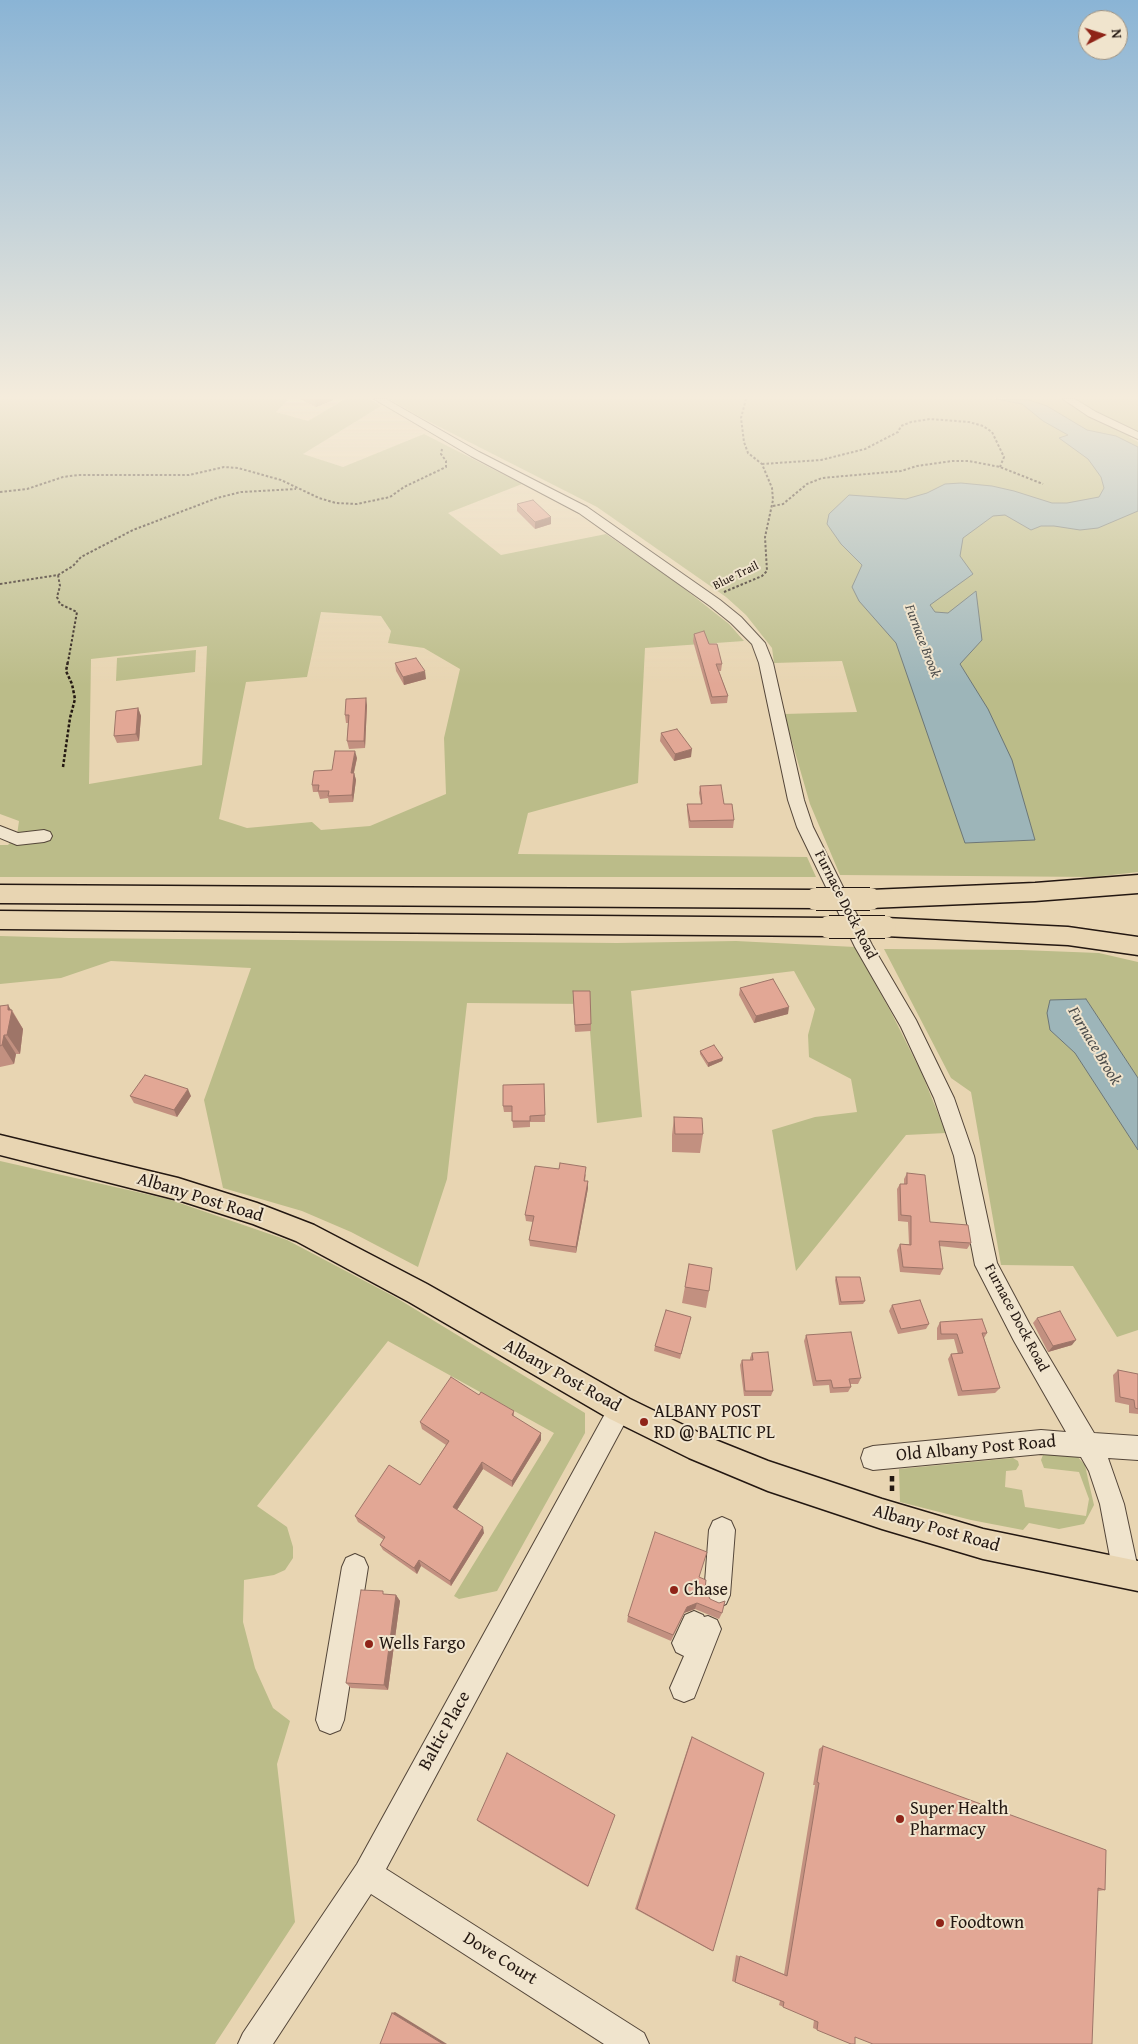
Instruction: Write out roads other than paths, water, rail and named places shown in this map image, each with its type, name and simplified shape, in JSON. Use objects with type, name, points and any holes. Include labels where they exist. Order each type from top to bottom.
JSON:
[{"type":"highway","points":[[870,899],[1022,893],[1138,884]]},
{"type":"highway","points":[[0,894],[1138,900]]},
{"type":"highway","points":[[0,920],[1138,928]]},
{"type":"highway","points":[[885,927],[1068,936],[1138,946]]},
{"type":"main road","name":"Albany Post Road","points":[[0,1145],[187,1192],[257,1214],[305,1233],[418,1292],[620,1409],[699,1448],[768,1476],[889,1516],[983,1544],[1132,1574]]},
{"type":"street","name":"Furnace Dock Road","points":[[553,494],[570,503],[709,599],[750,633],[761,648],[770,680],[780,736],[796,800],[805,827],[864,947],[909,1025],[944,1098],[964,1156],[983,1252],[991,1276],[1099,1464],[1132,1574]]},
{"type":"street","points":[[0,832],[17,839],[44,836]]},
{"type":"street","name":"Baltic Place","points":[[254,2044],[367,1874],[620,1409]]},
{"type":"street","name":"Old Albany Post Road","points":[[881,1457],[1025,1442],[1138,1448]]},
{"type":"street","points":[[712,1594],[721,1539]]},
{"type":"street","points":[[330,1720],[355,1567]]},
{"type":"street","points":[[684,1688],[701,1634]]},
{"type":"street","name":"Dove Court","points":[[367,1874],[633,2044]]},
{"type":"water","name":"Furnace Brook","points":[[922,494],[1025,494],[1052,503],[1067,503],[1099,497],[1100,494],[1138,494],[1138,511],[1098,528],[1080,530],[1041,526],[1031,530],[1005,515],[993,516],[963,538],[960,556],[973,574],[930,605],[935,612],[948,613],[976,591],[982,640],[960,664],[988,709],[1012,760],[1035,840],[965,843],[896,643],[859,601],[852,587],[862,565],[841,544],[827,524],[829,514],[849,495],[906,499]]},
{"type":"water","name":"Furnace Brook","points":[[1086,999],[1138,1078],[1138,1150],[1075,1053],[1050,1030],[1047,1013],[1050,1000]]},
{"type":"place","name":"ALBANY POST RD @ BALTIC PL","points":[[644,1422]]},
{"type":"place","name":"Chase","points":[[674,1590]]},
{"type":"place","name":"Wells Fargo","points":[[369,1644]]},
{"type":"place","name":"Super Health Pharmacy","points":[[900,1819]]},
{"type":"place","name":"Foodtown","points":[[940,1923]]}]
